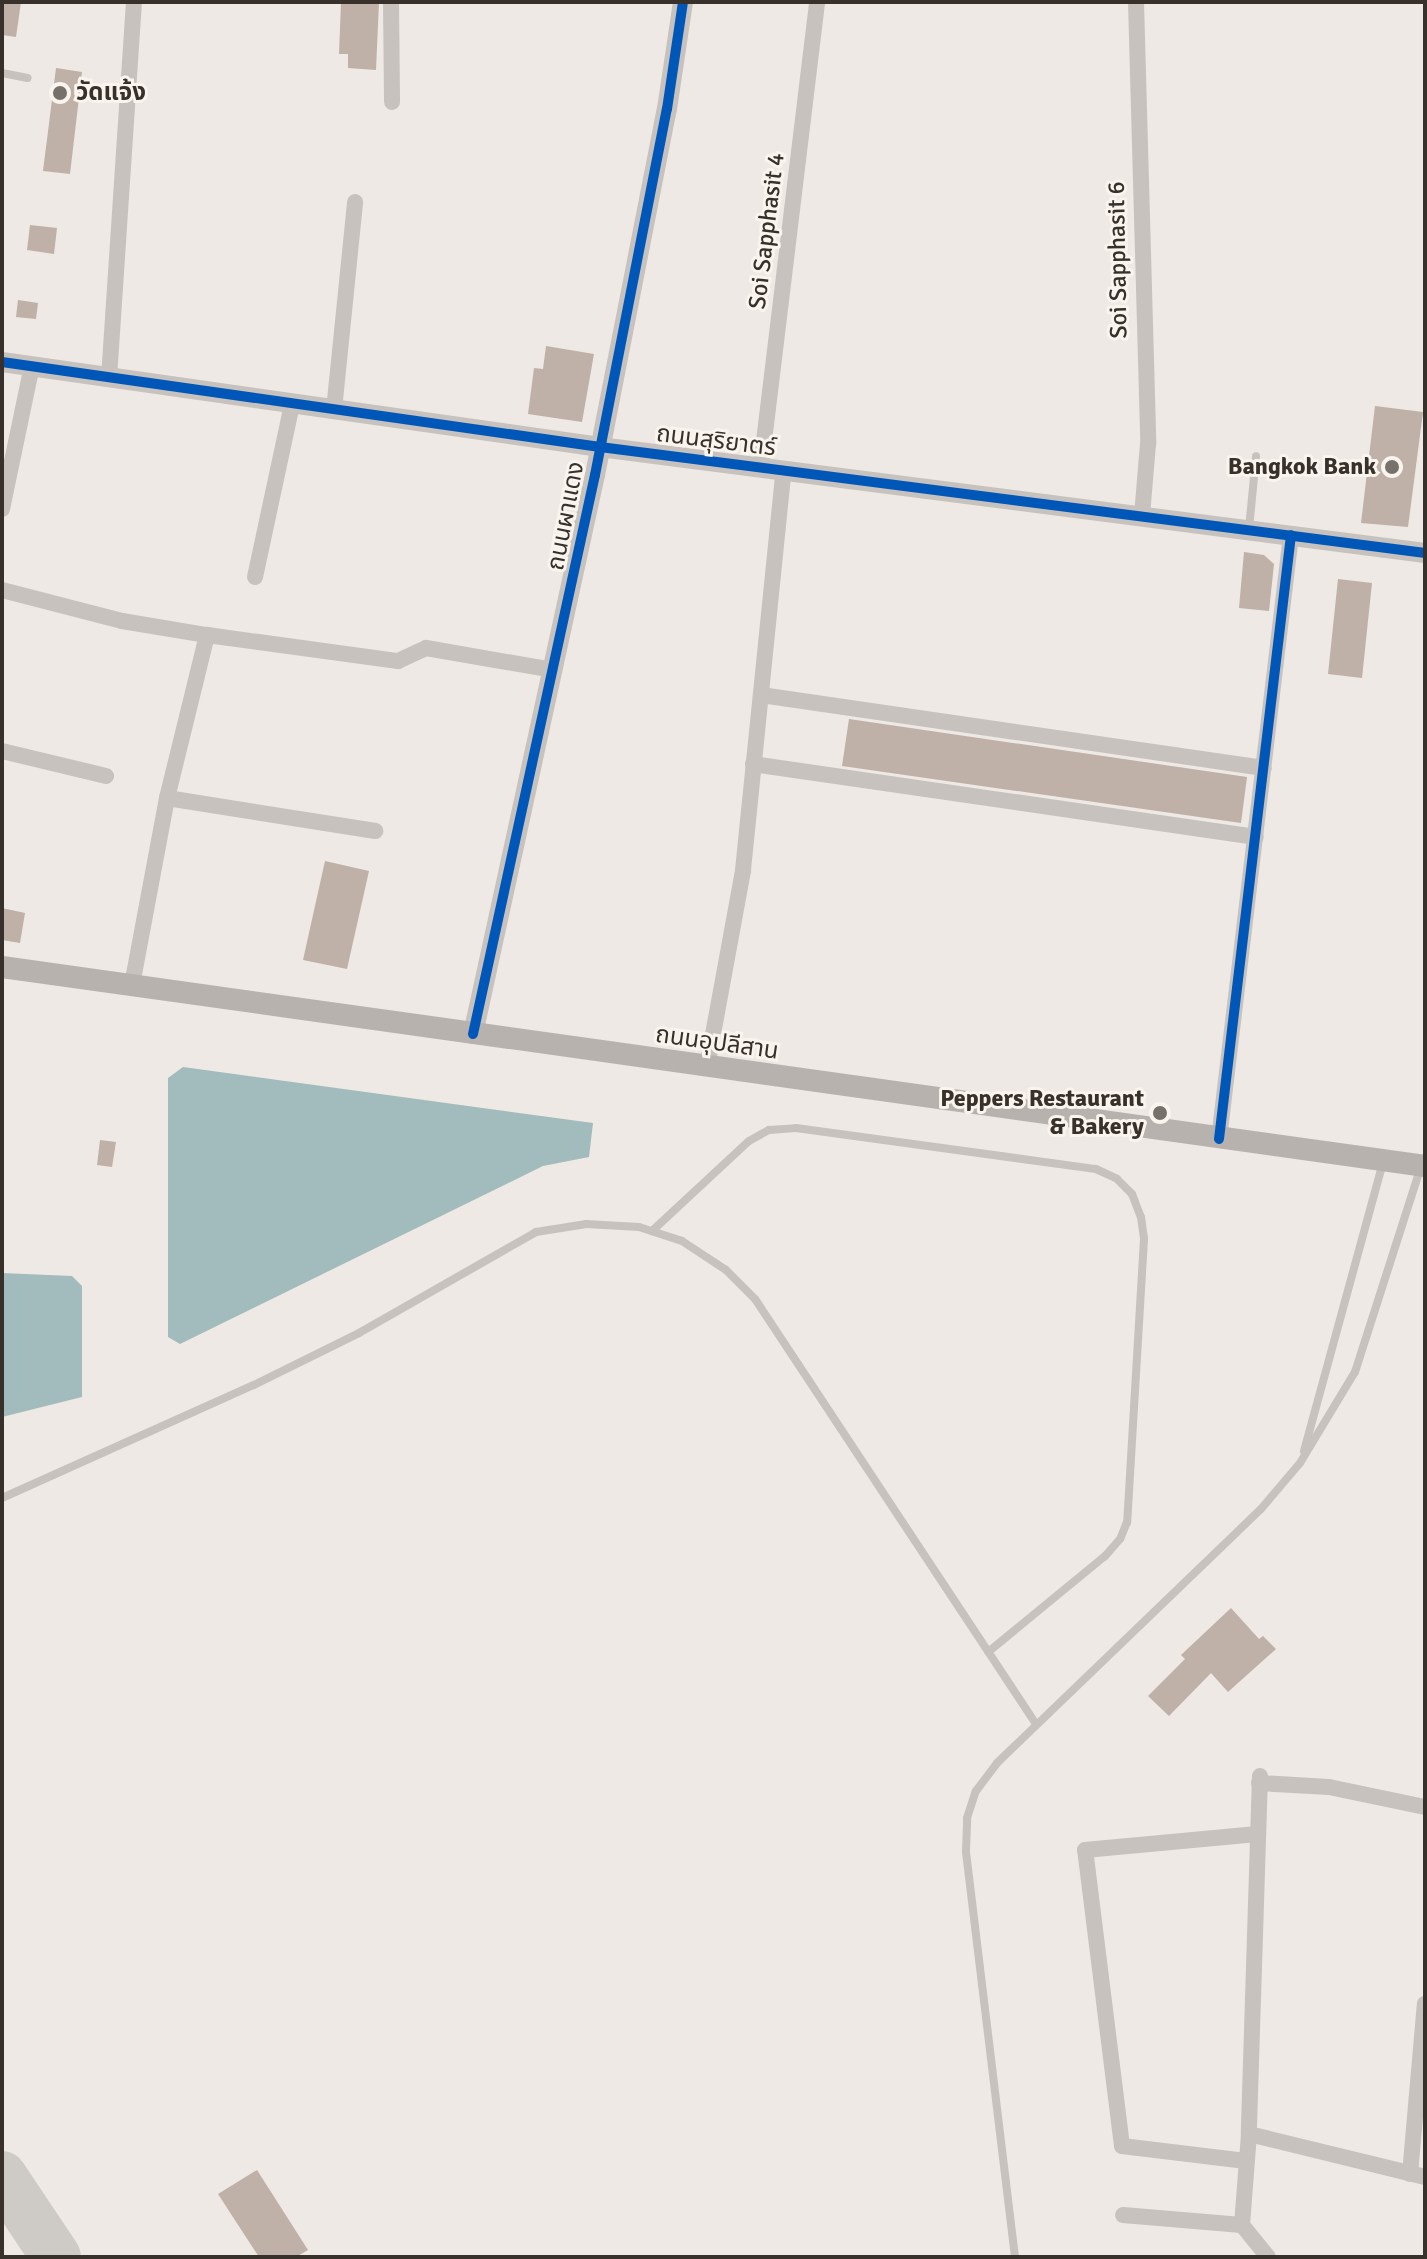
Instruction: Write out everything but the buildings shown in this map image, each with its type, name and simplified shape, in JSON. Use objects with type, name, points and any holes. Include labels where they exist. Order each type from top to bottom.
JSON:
[{"type":"main road","name":"ถนนอุปลีสาน","points":[[2,967],[1423,1166]]},
{"type":"street","points":[[109,378],[134,2]]},
{"type":"street","points":[[391,2],[392,102]]},
{"type":"street","name":"ถนนผาแดง","points":[[473,1034],[600,447],[667,109],[683,2]]},
{"type":"street","name":"Soi Sapphasit 4","points":[[761,466],[817,2]]},
{"type":"street","name":"Soi Sapphasit 6","points":[[1136,2],[1148,444],[1142,516]]},
{"type":"street","points":[[334,410],[355,202]]},
{"type":"street","name":"ถนนสุริยาตร์","points":[[2,362],[600,447],[1425,553]]},
{"type":"street","points":[[2,509],[32,366]]},
{"type":"street","points":[[255,577],[292,404]]},
{"type":"street","points":[[707,1067],[743,870],[784,469]]},
{"type":"street","points":[[1219,1139],[1291,535]]},
{"type":"street","points":[[2,590],[122,621],[207,635],[398,661],[426,648],[554,670]]},
{"type":"street","points":[[132,985],[167,798],[207,635]]},
{"type":"street","points":[[761,695],[1264,768]]},
{"type":"street","points":[[2,751],[106,776]]},
{"type":"street","points":[[753,764],[1256,837]]},
{"type":"street","points":[[167,798],[375,831]]},
{"type":"street","points":[[1268,2257],[1242,2225],[1249,2134],[1260,1779],[1311,1785],[1425,1807]]},
{"type":"street","points":[[1246,2161],[1122,2146],[1085,1850],[1257,1834]]},
{"type":"street","points":[[1249,2134],[1418,2176],[1425,2004]]},
{"type":"street","points":[[1123,2215],[1242,2225]]},
{"type":"lane","points":[[2,73],[28,78]]},
{"type":"lane","points":[[1249,529],[1256,456]]},
{"type":"lane","points":[[652,1231],[749,1141],[769,1130],[796,1128],[1096,1169],[1117,1179],[1132,1194],[1144,1239],[1127,1522],[1120,1539],[1105,1556],[988,1652]]},
{"type":"lane","points":[[1300,1463],[1383,1161]]},
{"type":"lane","points":[[1015,2257],[966,1852],[967,1818],[976,1791],[997,1763],[1261,1509],[1300,1463],[1355,1372],[1423,1166]]},
{"type":"lane","points":[[2,1498],[267,1379],[359,1333],[536,1232],[586,1224],[639,1227],[682,1241],[726,1270],[755,1299],[1036,1724]]},
{"type":"water","points":[[183,1067],[593,1123],[589,1157],[543,1166],[180,1344],[168,1337],[168,1078]]},
{"type":"water","points":[[2,1273],[72,1276],[82,1286],[82,1397],[2,1417]]},
{"type":"taxiway","points":[[2,2176],[56,2257]]},
{"type":"cycle path","points":[[473,1034],[595,475],[667,109],[683,2]]},
{"type":"cycle path","points":[[2,362],[600,447],[1425,553]]},
{"type":"cycle path","points":[[1219,1139],[1291,535]]},
{"type":"place","name":"วัดแจ้ง","points":[[60,93]]},
{"type":"place","name":"Bangkok Bank","points":[[1392,467]]},
{"type":"place","name":"Peppers Restaurant & Bakery","points":[[1160,1113]]}]
